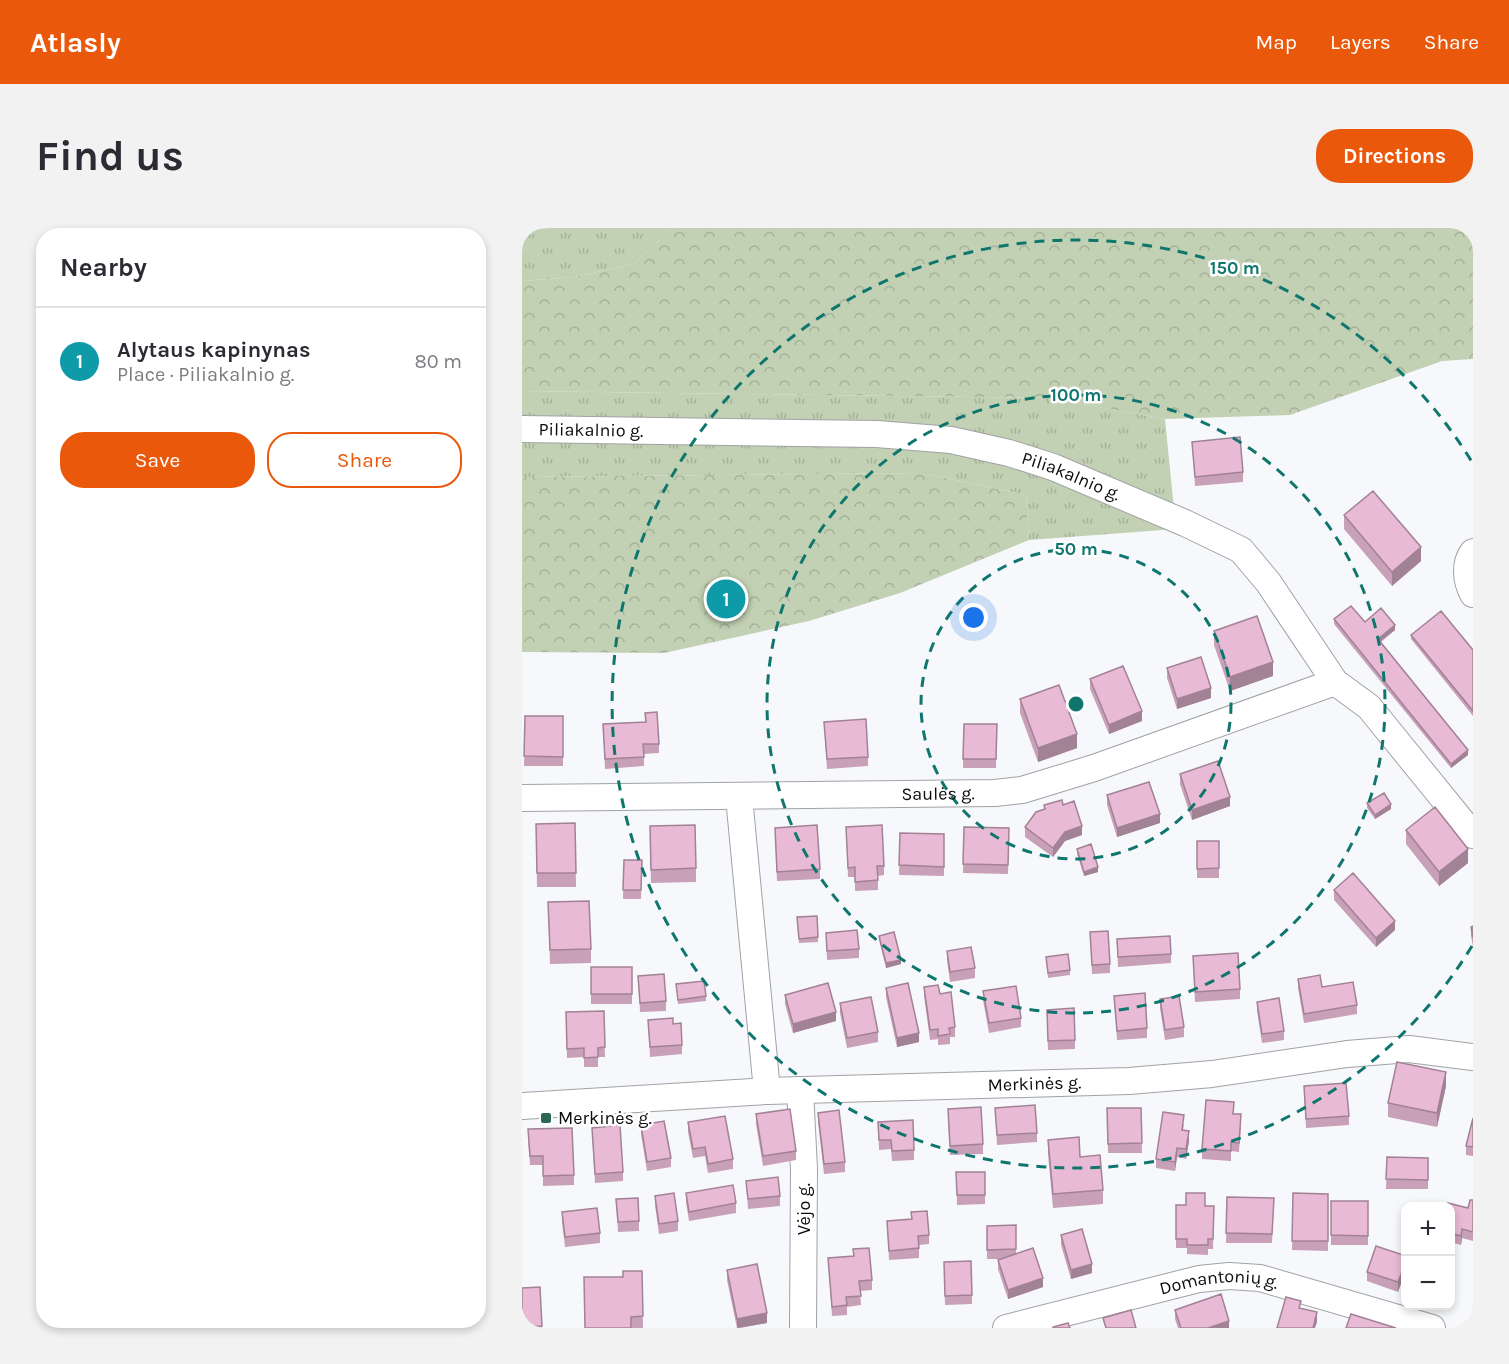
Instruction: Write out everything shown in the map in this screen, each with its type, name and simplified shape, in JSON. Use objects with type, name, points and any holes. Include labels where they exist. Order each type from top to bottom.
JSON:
[{"type":"street","name":"Piliakalnio g.","points":[[522,429],[877,434],[951,440],[1053,467],[1119,495],[1241,550],[1268,582],[1335,682],[1369,707],[1473,835]]},
{"type":"street","points":[[1473,552],[1467,560],[1468,585],[1473,594]]},
{"type":"street","name":"Saulės g.","points":[[522,798],[995,793],[1022,790],[1094,768],[1335,682]]},
{"type":"street","points":[[739,797],[767,1091]]},
{"type":"street","name":"Merkinės g.","points":[[522,1106],[767,1091],[1129,1081],[1212,1074],[1347,1054],[1409,1049],[1473,1057]]},
{"type":"street","name":"Vėjo g.","points":[[800,1090],[804,1169],[803,1328]]},
{"type":"street","name":"Domantonių g.","points":[[1006,1328],[1199,1279],[1229,1276],[1260,1278],[1432,1328]]},
{"type":"green space","points":[[673,228],[634,264],[574,277],[522,281],[522,229]]},
{"type":"green space","points":[[673,228],[1473,228],[1473,359],[1442,361],[1290,415],[1165,419],[1048,398],[522,391],[522,281],[574,277],[634,264]]},
{"type":"green space","points":[[522,391],[1049,398],[1165,419],[1176,529],[1029,540],[1026,495],[923,473],[522,477]]},
{"type":"green space","points":[[923,473],[1026,495],[1029,540],[900,593],[809,621],[664,653],[522,652],[522,477]]},
{"type":"building","points":[[1240,437],[1243,472],[1195,477],[1192,442]]},
{"type":"building","points":[[1373,491],[1421,547],[1392,572],[1344,515]]},
{"type":"building","points":[[1351,606],[1365,622],[1381,608],[1395,625],[1378,639],[1468,750],[1451,764],[1334,619]]},
{"type":"building","points":[[1441,611],[1473,650],[1473,711],[1411,635]]},
{"type":"building","points":[[1257,616],[1273,662],[1230,677],[1214,631]]},
{"type":"building","points":[[1201,657],[1211,688],[1177,699],[1167,668]]},
{"type":"building","points":[[1123,666],[1142,711],[1109,725],[1090,679]]},
{"type":"building","points":[[1059,685],[1077,734],[1038,748],[1020,699]]},
{"type":"building","points":[[657,712],[659,744],[643,744],[644,757],[605,759],[603,724],[646,722],[645,713]]},
{"type":"building","points":[[525,716],[563,716],[563,757],[524,756]]},
{"type":"building","points":[[866,719],[868,757],[827,759],[824,722]]},
{"type":"building","points":[[964,724],[997,724],[996,759],[963,759]]},
{"type":"building","points":[[1218,761],[1230,797],[1192,810],[1180,774]]},
{"type":"building","points":[[1149,782],[1160,814],[1117,828],[1107,795]]},
{"type":"building","points":[[1384,793],[1391,804],[1375,815],[1367,803]]},
{"type":"building","points":[[1062,800],[1063,805],[1074,801],[1082,826],[1065,832],[1053,848],[1025,827],[1036,812],[1045,809],[1044,805]]},
{"type":"building","points":[[1435,807],[1468,849],[1439,872],[1406,830]]},
{"type":"building","points":[[575,823],[576,873],[537,873],[536,824]]},
{"type":"building","points":[[695,825],[696,868],[651,870],[650,826]]},
{"type":"building","points":[[817,825],[820,869],[777,872],[775,828]]},
{"type":"building","points":[[882,825],[884,866],[877,866],[878,880],[855,882],[855,867],[848,868],[846,827]]},
{"type":"building","points":[[964,827],[1009,828],[1008,865],[963,864]]},
{"type":"building","points":[[900,833],[944,834],[944,867],[899,865]]},
{"type":"building","points":[[1197,841],[1219,841],[1219,868],[1197,869]]},
{"type":"building","points":[[1091,844],[1098,867],[1084,872],[1077,849]]},
{"type":"building","points":[[624,860],[642,860],[641,890],[623,890]]},
{"type":"building","points":[[1353,873],[1395,921],[1376,938],[1334,890]]},
{"type":"building","points":[[589,901],[591,949],[550,950],[548,902]]},
{"type":"building","points":[[817,916],[818,937],[799,939],[797,917]]},
{"type":"building","points":[[857,930],[859,949],[827,951],[826,933]]},
{"type":"building","points":[[1108,931],[1110,964],[1092,965],[1090,932]]},
{"type":"building","points":[[894,932],[901,960],[886,963],[879,936]]},
{"type":"building","points":[[1170,936],[1171,954],[1118,957],[1117,939]]},
{"type":"building","points":[[971,947],[975,968],[950,972],[947,951]]},
{"type":"building","points":[[1238,953],[1240,989],[1195,992],[1193,956]]},
{"type":"building","points":[[1068,954],[1070,970],[1048,973],[1046,957]]},
{"type":"building","points":[[591,967],[632,967],[632,994],[591,994]]},
{"type":"building","points":[[664,974],[666,1001],[640,1003],[638,976]]},
{"type":"building","points":[[1320,975],[1322,987],[1353,982],[1357,1005],[1304,1014],[1298,979]]},
{"type":"building","points":[[704,981],[706,996],[678,1000],[676,984]]},
{"type":"building","points":[[828,983],[836,1012],[793,1024],[785,995]]},
{"type":"building","points":[[908,983],[919,1033],[897,1038],[886,988]]},
{"type":"building","points":[[938,985],[940,994],[951,992],[955,1027],[949,1028],[950,1034],[938,1036],[938,1029],[930,1030],[924,987]]},
{"type":"building","points":[[1016,986],[1021,1018],[989,1023],[983,991]]},
{"type":"building","points":[[1145,993],[1147,1028],[1117,1031],[1114,996]]},
{"type":"building","points":[[1179,996],[1184,1027],[1165,1030],[1160,999]]},
{"type":"building","points":[[871,997],[878,1032],[847,1038],[840,1003]]},
{"type":"building","points":[[1279,998],[1284,1031],[1262,1034],[1257,1002]]},
{"type":"building","points":[[1074,1008],[1075,1040],[1048,1041],[1047,1010]]},
{"type":"building","points":[[604,1011],[605,1047],[598,1048],[598,1057],[584,1058],[584,1048],[567,1049],[566,1012]]},
{"type":"building","points":[[673,1018],[673,1024],[681,1023],[682,1045],[650,1047],[648,1020]]},
{"type":"building","points":[[1397,1062],[1446,1072],[1437,1113],[1388,1103]]},
{"type":"building","points":[[1346,1083],[1349,1116],[1306,1119],[1304,1086]]},
{"type":"building","points":[[1206,1100],[1234,1102],[1233,1114],[1241,1114],[1239,1143],[1231,1142],[1231,1151],[1202,1149]]},
{"type":"building","points":[[1035,1105],[1037,1133],[997,1135],[995,1108]]},
{"type":"building","points":[[981,1107],[983,1144],[950,1146],[948,1109]]},
{"type":"building","points":[[1107,1108],[1141,1108],[1142,1143],[1108,1144]]},
{"type":"building","points":[[790,1109],[796,1151],[763,1156],[756,1114]]},
{"type":"building","points":[[839,1110],[845,1162],[824,1164],[818,1113]]},
{"type":"building","points":[[1163,1112],[1184,1115],[1182,1130],[1189,1131],[1186,1149],[1177,1148],[1175,1162],[1156,1159]]},
{"type":"building","points":[[725,1116],[733,1159],[708,1164],[705,1147],[693,1149],[688,1122]]},
{"type":"building","points":[[1473,1118],[1473,1147],[1466,1146]]},
{"type":"building","points":[[913,1120],[914,1150],[892,1151],[891,1140],[879,1140],[878,1122]]},
{"type":"building","points":[[664,1121],[671,1158],[647,1162],[641,1125]]},
{"type":"building","points":[[620,1125],[623,1172],[595,1174],[592,1128]]},
{"type":"building","points":[[572,1128],[574,1175],[543,1176],[543,1156],[530,1156],[528,1129]]},
{"type":"building","points":[[1079,1137],[1080,1157],[1100,1155],[1103,1190],[1053,1194],[1048,1140]]},
{"type":"building","points":[[1387,1157],[1428,1158],[1428,1180],[1386,1179]]},
{"type":"building","points":[[956,1172],[985,1172],[985,1195],[957,1195]]},
{"type":"building","points":[[778,1177],[780,1196],[748,1199],[746,1181]]},
{"type":"building","points":[[733,1185],[736,1203],[689,1212],[686,1193]]},
{"type":"building","points":[[674,1193],[678,1221],[659,1224],[655,1196]]},
{"type":"building","points":[[1186,1193],[1205,1193],[1205,1206],[1214,1206],[1213,1239],[1208,1239],[1208,1245],[1187,1245],[1187,1239],[1176,1239],[1176,1205],[1186,1205]]},
{"type":"building","points":[[1293,1193],[1328,1194],[1328,1241],[1292,1241]]},
{"type":"building","points":[[1227,1197],[1274,1198],[1272,1234],[1226,1233]]},
{"type":"building","points":[[638,1198],[639,1221],[618,1222],[616,1199]]},
{"type":"building","points":[[1470,1200],[1473,1200],[1473,1232],[1462,1229],[1461,1236],[1455,1234],[1455,1205],[1468,1208]]},
{"type":"building","points":[[1331,1201],[1368,1201],[1368,1236],[1331,1235]]},
{"type":"building","points":[[597,1208],[600,1233],[565,1237],[562,1212]]},
{"type":"building","points":[[927,1211],[929,1235],[918,1236],[919,1248],[889,1251],[887,1221],[912,1219],[911,1212]]},
{"type":"building","points":[[1016,1225],[1016,1249],[987,1250],[987,1226]]},
{"type":"building","points":[[1082,1229],[1092,1264],[1071,1270],[1061,1235]]},
{"type":"building","points":[[1376,1246],[1401,1254],[1401,1274],[1398,1282],[1367,1272]]},
{"type":"building","points":[[869,1248],[872,1280],[859,1281],[861,1296],[846,1297],[847,1305],[832,1307],[828,1258],[854,1256],[853,1249]]},
{"type":"building","points":[[1033,1248],[1043,1278],[1008,1290],[998,1260]]},
{"type":"building","points":[[971,1261],[972,1295],[945,1296],[944,1262]]},
{"type":"building","points":[[757,1264],[767,1313],[737,1319],[727,1270]]},
{"type":"building","points":[[623,1271],[642,1271],[643,1316],[631,1317],[631,1328],[585,1328],[584,1277],[623,1277]]},
{"type":"building","points":[[540,1287],[542,1326],[522,1327],[522,1288]]},
{"type":"building","points":[[1221,1294],[1229,1321],[1208,1328],[1181,1328],[1175,1310]]},
{"type":"building","points":[[1286,1297],[1301,1301],[1299,1308],[1317,1312],[1313,1328],[1277,1328]]},
{"type":"building","points":[[1131,1310],[1136,1328],[1106,1328],[1103,1318]]},
{"type":"building","points":[[1351,1314],[1396,1328],[1346,1328]]},
{"type":"building","points":[[1068,1323],[1070,1328],[1053,1328],[1053,1327]]},
{"type":"place","name":"Alytaus kapinynas","points":[[726,599]]},
{"type":"place","name":"Merkinės g.","points":[[546,1118]]}]
